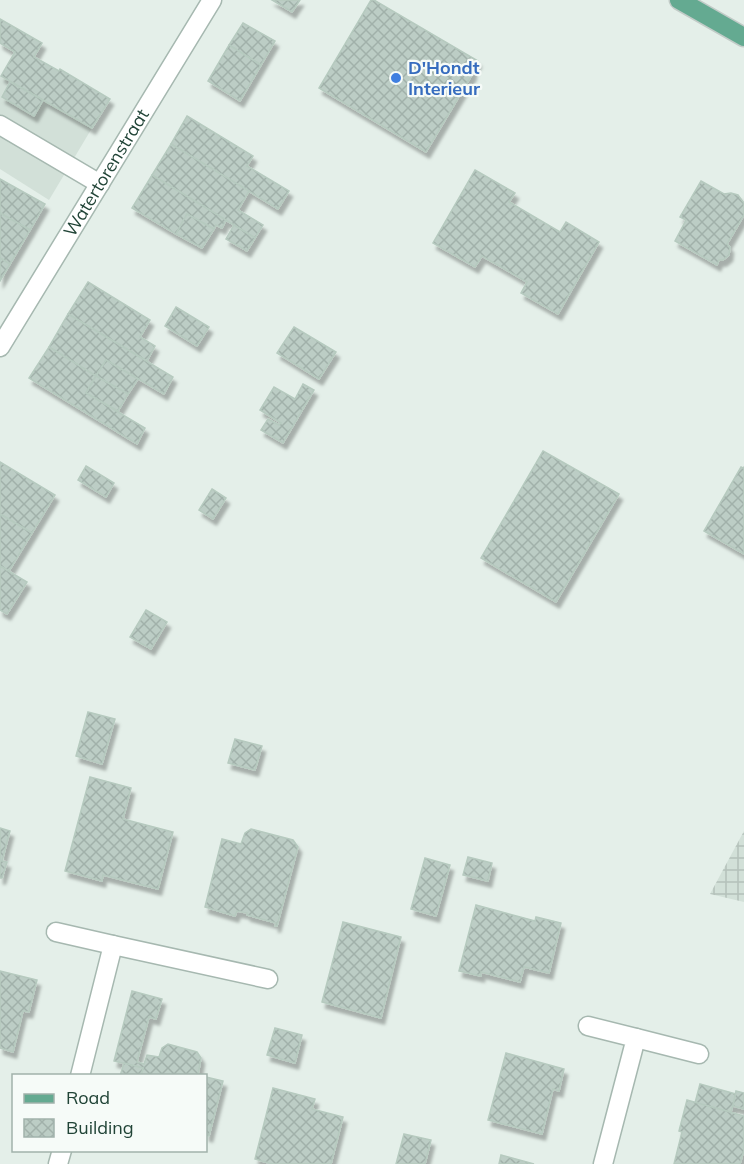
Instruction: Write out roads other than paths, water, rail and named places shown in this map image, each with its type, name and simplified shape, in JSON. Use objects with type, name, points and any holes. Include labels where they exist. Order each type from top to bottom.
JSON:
[{"type":"main road","points":[[679,0],[744,38]]},
{"type":"street","name":"Watertorenstraat","points":[[0,346],[212,0]]},
{"type":"street","points":[[0,125],[100,184]]},
{"type":"street","points":[[56,932],[268,979]]},
{"type":"street","points":[[80,1074],[112,945]]},
{"type":"street","points":[[588,1026],[699,1054]]},
{"type":"street","points":[[603,1164],[636,1038]]},
{"type":"place","name":"D'Hondt Interieur","points":[[396,78]]}]
